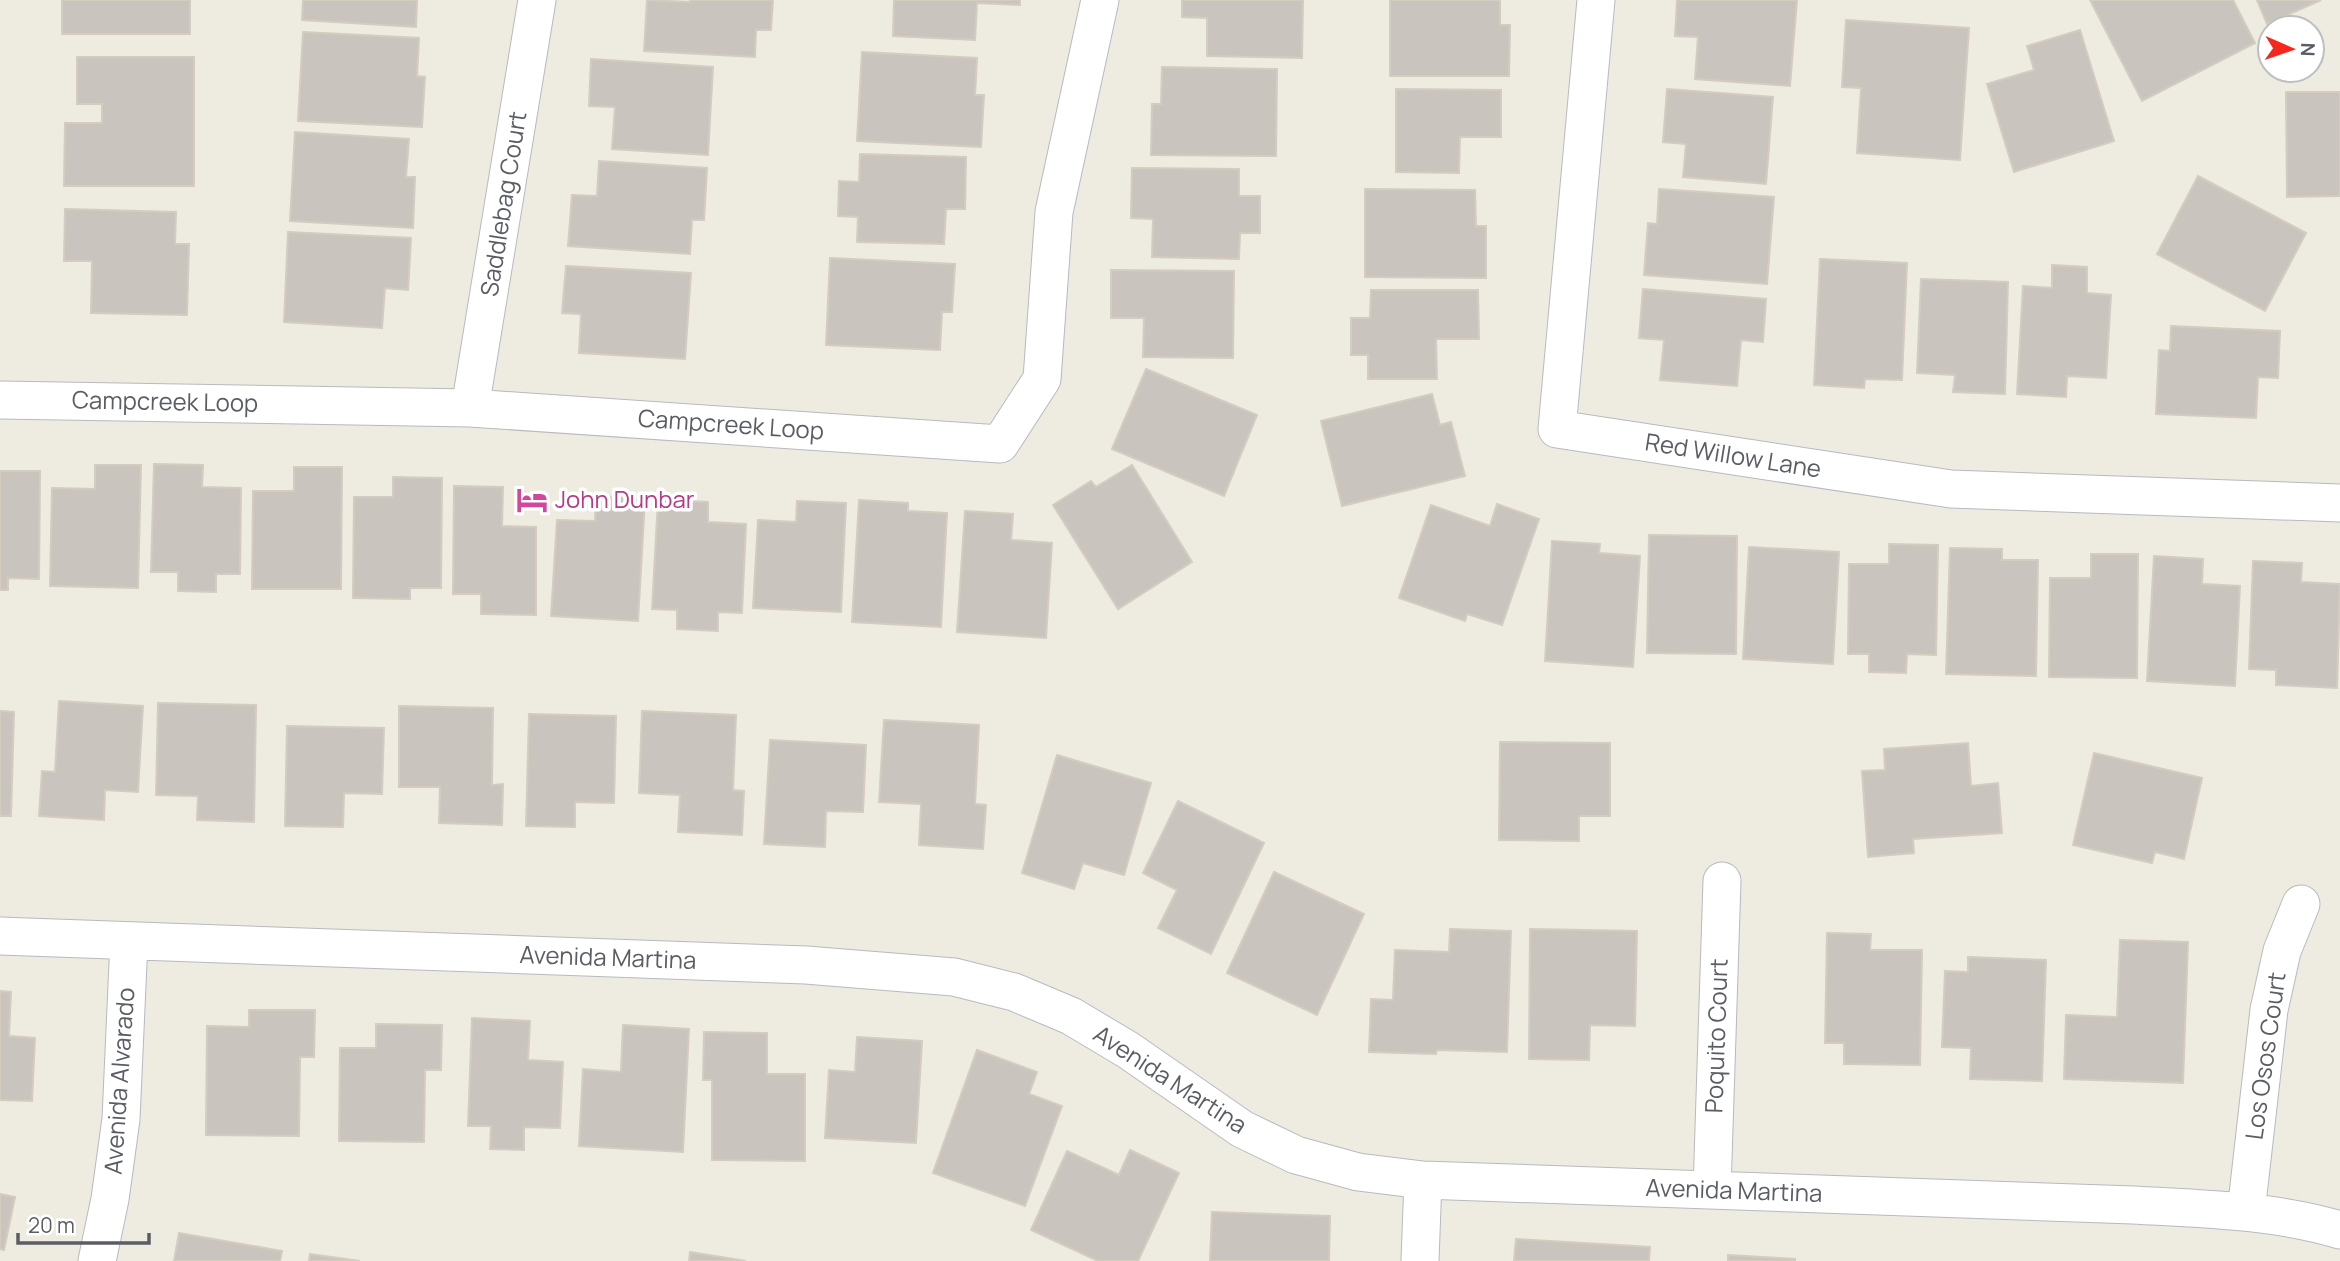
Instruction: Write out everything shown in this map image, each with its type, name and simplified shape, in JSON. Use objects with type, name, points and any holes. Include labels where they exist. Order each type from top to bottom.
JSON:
[{"type":"street","name":"Saddlebag Court","points":[[470,408],[537,0]]},
{"type":"street","name":"Campcreek Loop","points":[[0,400],[470,408],[1000,444],[1042,379],[1054,212],[1100,0]]},
{"type":"street","name":"Red Willow Lane","points":[[1596,0],[1557,429],[1951,489],[2340,503]]},
{"type":"street","name":"Poquito Court","points":[[1712,1190],[1722,881]]},
{"type":"street","name":"Los Osos Court","points":[[2246,1212],[2269,1010],[2282,951],[2301,904]]},
{"type":"street","name":"Avenida Martina","points":[[0,936],[806,965],[954,977],[1014,992],[1071,1016],[1128,1050],[1242,1129],[1296,1154],[1357,1172],[1423,1180],[2133,1205],[2246,1212],[2316,1223],[2340,1230]]},
{"type":"street","name":"Avenida Alvarado","points":[[97,1261],[110,1199],[121,1119],[130,941]]},
{"type":"street","points":[[1420,1261],[1423,1180]]},
{"type":"building","points":[[62,0],[190,0],[190,34],[62,34]]},
{"type":"building","points":[[303,0],[417,0],[416,27],[302,20]]},
{"type":"building","points":[[647,0],[773,0],[771,30],[756,30],[755,57],[644,51]]},
{"type":"building","points":[[894,0],[1020,0],[1020,5],[977,3],[975,40],[893,36]]},
{"type":"building","points":[[1182,0],[1303,0],[1302,58],[1207,56],[1207,18],[1182,17]]},
{"type":"building","points":[[1390,0],[1500,0],[1500,25],[1510,25],[1509,76],[1390,76]]},
{"type":"building","points":[[1677,0],[1797,0],[1790,86],[1695,79],[1698,37],[1675,36]]},
{"type":"building","points":[[2090,0],[2233,0],[2255,43],[2142,101]]},
{"type":"building","points":[[2257,0],[2321,0],[2290,14],[2263,14]]},
{"type":"building","points":[[1846,20],[1969,28],[1960,160],[1857,153],[1861,88],[1842,87]]},
{"type":"building","points":[[2080,30],[2114,141],[2014,172],[1987,84],[2034,70],[2027,46]]},
{"type":"building","points":[[303,32],[419,38],[417,76],[425,77],[422,127],[298,121]]},
{"type":"building","points":[[862,52],[977,58],[975,95],[984,95],[981,147],[857,141]]},
{"type":"building","points":[[77,57],[194,57],[194,186],[64,186],[65,123],[102,123],[102,104],[77,104]]},
{"type":"building","points":[[591,59],[713,67],[708,155],[612,149],[615,107],[589,106]]},
{"type":"building","points":[[1162,67],[1277,69],[1276,156],[1151,155],[1152,104],[1161,104]]},
{"type":"building","points":[[1396,89],[1501,90],[1501,137],[1460,137],[1459,173],[1396,172]]},
{"type":"building","points":[[1667,89],[1773,97],[1766,184],[1683,177],[1686,144],[1663,142]]},
{"type":"building","points":[[2286,92],[2340,92],[2340,196],[2287,197]]},
{"type":"building","points":[[295,132],[409,139],[406,177],[415,177],[413,228],[290,221]]},
{"type":"building","points":[[860,154],[966,157],[965,209],[946,209],[944,244],[857,242],[858,217],[838,216],[839,181],[859,182]]},
{"type":"building","points":[[599,161],[707,168],[704,220],[692,220],[690,254],[568,246],[572,195],[597,196]]},
{"type":"building","points":[[1132,168],[1239,169],[1239,196],[1260,196],[1260,233],[1240,233],[1239,259],[1152,257],[1153,219],[1131,218]]},
{"type":"building","points":[[2198,176],[2306,233],[2265,311],[2157,254]]},
{"type":"building","points":[[1365,189],[1475,190],[1476,226],[1486,226],[1486,278],[1365,277]]},
{"type":"building","points":[[1659,189],[1774,197],[1767,284],[1644,275],[1648,223],[1657,224]]},
{"type":"building","points":[[65,209],[176,212],[175,244],[189,244],[187,315],[91,313],[92,261],[64,261]]},
{"type":"building","points":[[288,232],[411,238],[408,290],[385,288],[382,328],[284,322]]},
{"type":"building","points":[[830,258],[955,264],[952,312],[942,312],[940,350],[826,345]]},
{"type":"building","points":[[1820,259],[1907,263],[1902,380],[1865,379],[1864,388],[1814,385]]},
{"type":"building","points":[[2052,265],[2087,267],[2087,293],[2111,295],[2106,378],[2067,376],[2066,397],[2017,394],[2023,286],[2052,288]]},
{"type":"building","points":[[566,266],[691,273],[685,359],[579,353],[581,314],[562,313]]},
{"type":"building","points":[[1111,270],[1234,271],[1233,358],[1143,357],[1144,318],[1111,318]]},
{"type":"building","points":[[1921,279],[2008,282],[2005,394],[1953,392],[1955,375],[1917,373]]},
{"type":"building","points":[[1643,289],[1766,299],[1763,342],[1741,340],[1737,386],[1660,380],[1664,340],[1639,338]]},
{"type":"building","points":[[1371,290],[1478,290],[1479,339],[1436,339],[1437,379],[1368,379],[1368,355],[1351,355],[1351,318],[1370,318]]},
{"type":"building","points":[[2171,326],[2280,331],[2278,378],[2258,377],[2256,418],[2156,414],[2159,350],[2170,351]]},
{"type":"building","points":[[1146,369],[1257,415],[1224,496],[1112,449]]},
{"type":"building","points":[[1432,394],[1440,425],[1451,422],[1465,476],[1342,506],[1321,421]]},
{"type":"building","points":[[154,464],[203,465],[202,487],[241,488],[240,574],[216,574],[216,592],[178,591],[178,572],[151,572]]},
{"type":"building","points":[[95,465],[141,465],[138,588],[50,586],[52,488],[95,489]]},
{"type":"building","points":[[1132,465],[1192,562],[1118,609],[1053,505],[1091,481],[1096,487]]},
{"type":"building","points":[[294,467],[342,467],[341,589],[252,589],[253,491],[294,491]]},
{"type":"building","points":[[0,471],[40,471],[39,579],[8,578],[8,590],[0,590]]},
{"type":"building","points":[[393,477],[442,478],[441,588],[410,588],[410,599],[353,598],[354,497],[393,497]]},
{"type":"building","points":[[454,486],[503,487],[502,526],[536,527],[536,615],[481,614],[481,594],[453,594]]},
{"type":"building","points":[[596,496],[645,499],[638,621],[551,616],[557,520],[595,521]]},
{"type":"building","points":[[658,500],[708,502],[708,522],[746,524],[742,613],[718,612],[718,631],[677,629],[677,610],[652,609]]},
{"type":"building","points":[[859,500],[908,503],[908,511],[947,513],[941,627],[852,622]]},
{"type":"building","points":[[797,501],[846,503],[841,612],[753,608],[758,520],[796,522]]},
{"type":"building","points":[[1497,504],[1539,519],[1502,625],[1467,614],[1465,621],[1399,598],[1431,505],[1490,526]]},
{"type":"building","points":[[965,511],[1013,514],[1011,540],[1052,543],[1046,638],[957,632]]},
{"type":"building","points":[[1649,535],[1737,536],[1736,654],[1647,653]]},
{"type":"building","points":[[1552,541],[1600,544],[1599,553],[1640,556],[1633,667],[1545,661]]},
{"type":"building","points":[[1889,544],[1938,545],[1936,655],[1907,654],[1906,673],[1869,672],[1869,654],[1848,654],[1849,564],[1889,564]]},
{"type":"building","points":[[1749,547],[1839,552],[1833,664],[1743,659]]},
{"type":"building","points":[[1950,548],[2002,549],[2002,560],[2038,560],[2036,676],[1946,674]]},
{"type":"building","points":[[2091,554],[2138,554],[2137,678],[2049,677],[2050,578],[2091,578]]},
{"type":"building","points":[[2154,556],[2203,559],[2202,584],[2240,586],[2235,686],[2147,681]]},
{"type":"building","points":[[2253,561],[2302,563],[2301,582],[2340,584],[2337,688],[2276,685],[2276,670],[2249,669]]},
{"type":"building","points":[[59,701],[143,706],[138,792],[105,790],[104,820],[39,816],[42,771],[55,772]]},
{"type":"building","points":[[158,703],[256,705],[254,822],[197,820],[198,796],[156,795]]},
{"type":"building","points":[[399,706],[493,708],[492,785],[503,784],[502,825],[439,823],[440,787],[399,787]]},
{"type":"building","points":[[0,711],[14,712],[11,816],[0,816]]},
{"type":"building","points":[[642,711],[736,715],[733,790],[744,791],[742,835],[678,832],[680,795],[639,793]]},
{"type":"building","points":[[529,714],[616,716],[614,803],[575,802],[575,827],[526,826]]},
{"type":"building","points":[[884,720],[979,725],[975,804],[986,805],[983,849],[919,845],[921,804],[879,802]]},
{"type":"building","points":[[287,726],[384,728],[382,794],[344,793],[343,827],[285,826]]},
{"type":"building","points":[[770,740],[866,745],[863,812],[826,811],[825,847],[764,844]]},
{"type":"building","points":[[1500,742],[1610,743],[1610,816],[1579,816],[1579,841],[1499,840]]},
{"type":"building","points":[[1968,743],[1971,786],[1998,783],[2002,833],[1913,839],[1914,853],[1868,857],[1862,771],[1885,770],[1884,749]]},
{"type":"building","points":[[2094,753],[2202,778],[2184,859],[2155,852],[2152,863],[2073,845]]},
{"type":"building","points":[[1057,755],[1151,783],[1124,875],[1083,863],[1074,889],[1022,873]]},
{"type":"building","points":[[1178,801],[1264,843],[1211,954],[1158,928],[1177,890],[1143,873]]},
{"type":"building","points":[[1274,872],[1364,914],[1317,1015],[1227,973]]},
{"type":"building","points":[[1450,929],[1511,931],[1507,1052],[1369,1052],[1371,999],[1393,1000],[1395,950],[1449,952]]},
{"type":"building","points":[[1530,929],[1637,931],[1635,1026],[1590,1025],[1589,1060],[1529,1059]]},
{"type":"building","points":[[1827,933],[1871,934],[1870,950],[1922,950],[1920,1065],[1844,1064],[1844,1043],[1825,1043]]},
{"type":"building","points":[[2120,940],[2188,942],[2183,1083],[2064,1079],[2066,1015],[2117,1017]]},
{"type":"building","points":[[1968,957],[2046,960],[2042,1081],[1970,1079],[1971,1048],[1942,1047],[1945,971],[1968,972]]},
{"type":"building","points":[[0,991],[11,992],[9,1036],[35,1038],[32,1101],[0,1100]]},
{"type":"building","points":[[249,1010],[315,1010],[314,1057],[300,1057],[299,1136],[206,1135],[207,1026],[249,1027]]},
{"type":"building","points":[[472,1018],[530,1021],[528,1060],[563,1062],[560,1128],[524,1127],[524,1150],[490,1149],[491,1126],[468,1126]]},
{"type":"building","points":[[376,1024],[442,1025],[441,1070],[425,1070],[424,1142],[339,1141],[340,1048],[376,1048]]},
{"type":"building","points":[[623,1025],[689,1029],[683,1152],[579,1146],[583,1069],[621,1072]]},
{"type":"building","points":[[704,1032],[767,1033],[767,1074],[805,1074],[805,1161],[712,1160],[712,1080],[703,1080]]},
{"type":"building","points":[[857,1037],[922,1041],[916,1143],[825,1138],[829,1070],[855,1072]]},
{"type":"building","points":[[977,1050],[1037,1072],[1029,1094],[1062,1106],[1025,1206],[933,1173]]},
{"type":"building","points":[[1130,1150],[1179,1173],[1138,1261],[1098,1261],[1031,1230],[1067,1151],[1119,1175]]},
{"type":"building","points":[[0,1194],[15,1197],[4,1250],[0,1249]]},
{"type":"building","points":[[1212,1212],[1330,1216],[1329,1261],[1210,1261]]},
{"type":"building","points":[[179,1233],[282,1251],[280,1261],[174,1261]]},
{"type":"building","points":[[1516,1239],[1650,1247],[1649,1261],[1514,1261]]},
{"type":"building","points":[[690,1252],[746,1261],[689,1261]]},
{"type":"building","points":[[310,1254],[360,1261],[309,1261]]},
{"type":"building","points":[[1728,1255],[1795,1259],[1795,1261],[1728,1261]]},
{"type":"place","name":"John Dunbar","points":[[532,500]]}]
